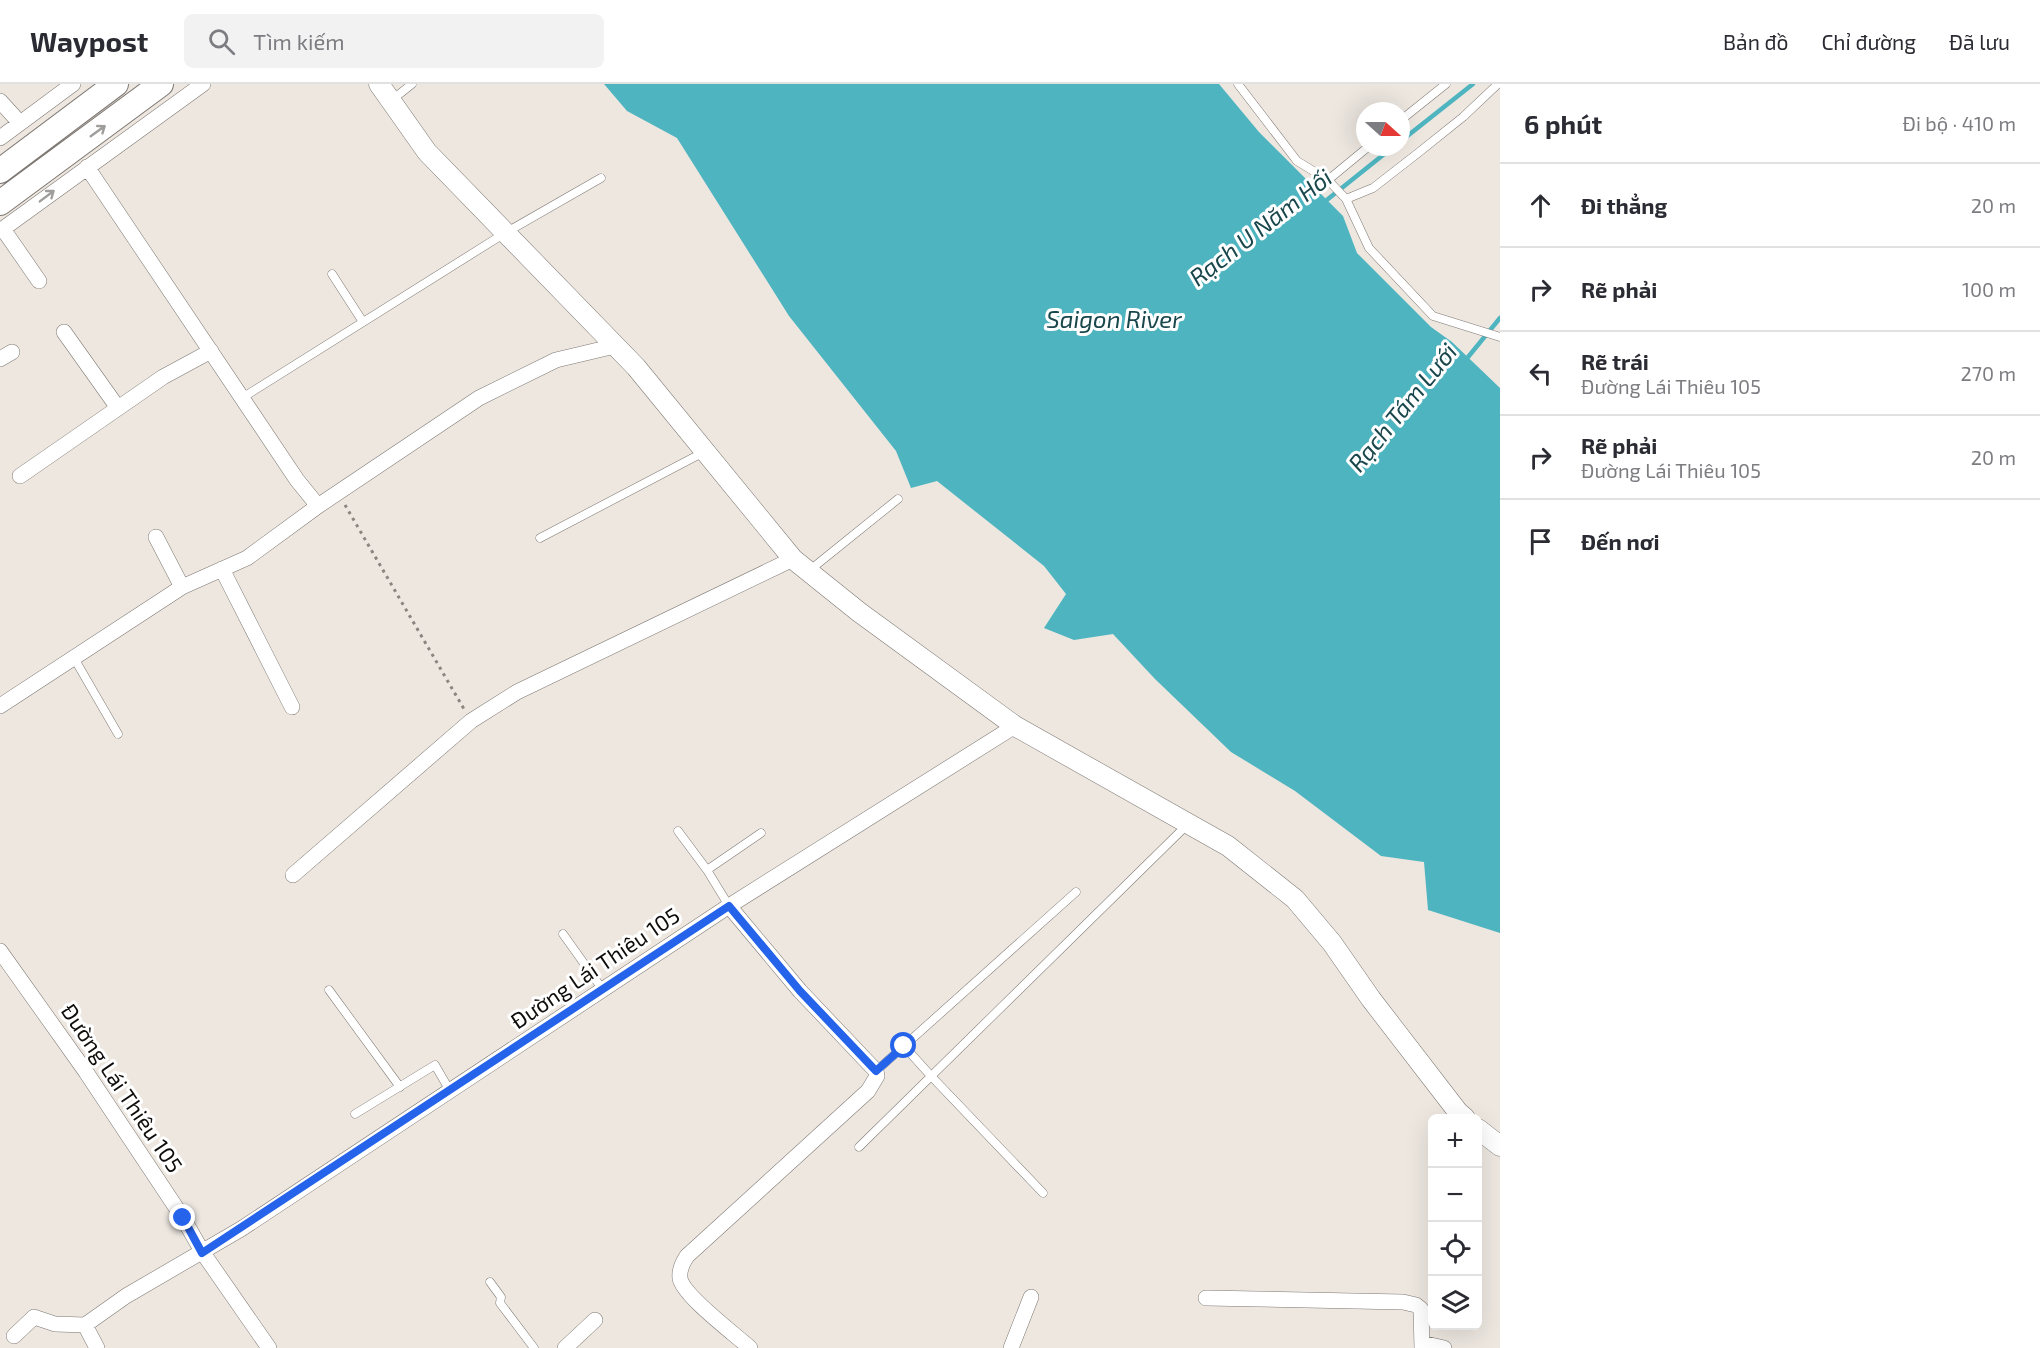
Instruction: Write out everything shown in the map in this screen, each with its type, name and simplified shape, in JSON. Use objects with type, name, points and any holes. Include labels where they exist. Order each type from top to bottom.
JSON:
[{"type":"main road","points":[[0,171],[116,84]]},
{"type":"main road","points":[[0,203],[161,84]]},
{"type":"street","points":[[0,138],[73,84]]},
{"type":"street","points":[[39,281],[1,230],[203,84]]},
{"type":"street","points":[[379,84],[427,152],[636,367],[793,559],[859,612],[1015,726],[1228,846],[1295,900],[1332,943],[1371,999],[1460,1114]]},
{"type":"street","points":[[0,101],[21,123]]},
{"type":"street","points":[[87,167],[242,398],[318,506]]},
{"type":"street","points":[[64,332],[118,408]]},
{"type":"street","points":[[0,706],[182,587],[247,558],[338,492],[479,398],[556,360],[615,346]]},
{"type":"street","points":[[20,476],[163,377],[211,351]]},
{"type":"street","points":[[156,537],[182,587]]},
{"type":"street","points":[[293,875],[471,721],[517,692],[793,559]]},
{"type":"street","points":[[222,569],[292,707]]},
{"type":"street","name":"Đường Lái Thiêu 105","points":[[85,1324],[126,1296],[202,1253],[450,1091],[598,984],[729,906],[1015,726]]},
{"type":"street","points":[[729,906],[800,991],[876,1071],[876,1081],[868,1091],[687,1256],[681,1266],[680,1278],[687,1293],[750,1348]]},
{"type":"street","name":"Đường Lái Thiêu 105","points":[[0,951],[93,1082],[183,1218],[202,1253]]},
{"type":"street","points":[[1482,1132],[1500,1146]]},
{"type":"street","points":[[202,1253],[269,1348]]},
{"type":"street","points":[[1011,1348],[1031,1297]]},
{"type":"street","points":[[1206,1298],[1403,1302],[1416,1305],[1421,1310],[1422,1346],[1444,1348]]},
{"type":"street","points":[[14,1336],[34,1317],[55,1324],[85,1324],[97,1348]]},
{"type":"street","points":[[565,1348],[595,1320]]},
{"type":"lane","points":[[390,101],[411,84]]},
{"type":"lane","points":[[1238,84],[1298,161],[1329,182],[1346,199],[1369,248],[1433,316],[1499,337]]},
{"type":"lane","points":[[1410,113],[1446,84]]},
{"type":"lane","points":[[1346,199],[1373,188],[1463,117],[1498,84]]},
{"type":"lane","points":[[1329,182],[1358,156]]},
{"type":"lane","points":[[242,398],[505,234],[601,178]]},
{"type":"lane","points":[[332,274],[363,322]]},
{"type":"lane","points":[[540,537],[705,452]]},
{"type":"lane","points":[[809,571],[898,499]]},
{"type":"lane","points":[[74,657],[118,734]]},
{"type":"lane","points":[[859,1147],[1189,823]]},
{"type":"lane","points":[[678,831],[707,870],[729,906]]},
{"type":"lane","points":[[707,870],[760,833]]},
{"type":"lane","points":[[876,1071],[1076,892]]},
{"type":"lane","points":[[563,934],[598,984]]},
{"type":"lane","points":[[329,990],[400,1087]]},
{"type":"lane","points":[[904,1046],[1043,1193]]},
{"type":"lane","points":[[355,1114],[435,1065],[450,1091]]},
{"type":"lane","points":[[490,1282],[501,1297],[500,1304],[534,1348]]},
{"type":"path","points":[[338,492],[471,721]]},
{"type":"water","name":"Saigon River","points":[[604,84],[1219,84],[1259,132],[1343,216],[1357,253],[1431,327],[1452,342],[1500,388],[1500,933],[1428,910],[1424,862],[1381,856],[1295,791],[1231,752],[1155,679],[1113,634],[1074,640],[1044,628],[1066,594],[1044,566],[937,481],[911,488],[896,451],[789,316],[677,138],[627,111]]},
{"type":"waterway","name":"Rạch U Năm Hối","points":[[1410,134],[1473,84]]},
{"type":"waterway","name":"Rạch U Năm Hối","points":[[1323,203],[1382,156]]},
{"type":"waterway","name":"Rạch Tám Lưới","points":[[1464,362],[1500,318]]},
{"type":"route","points":[[183,1218],[202,1253],[729,906],[800,991],[876,1071],[904,1046]]}]
